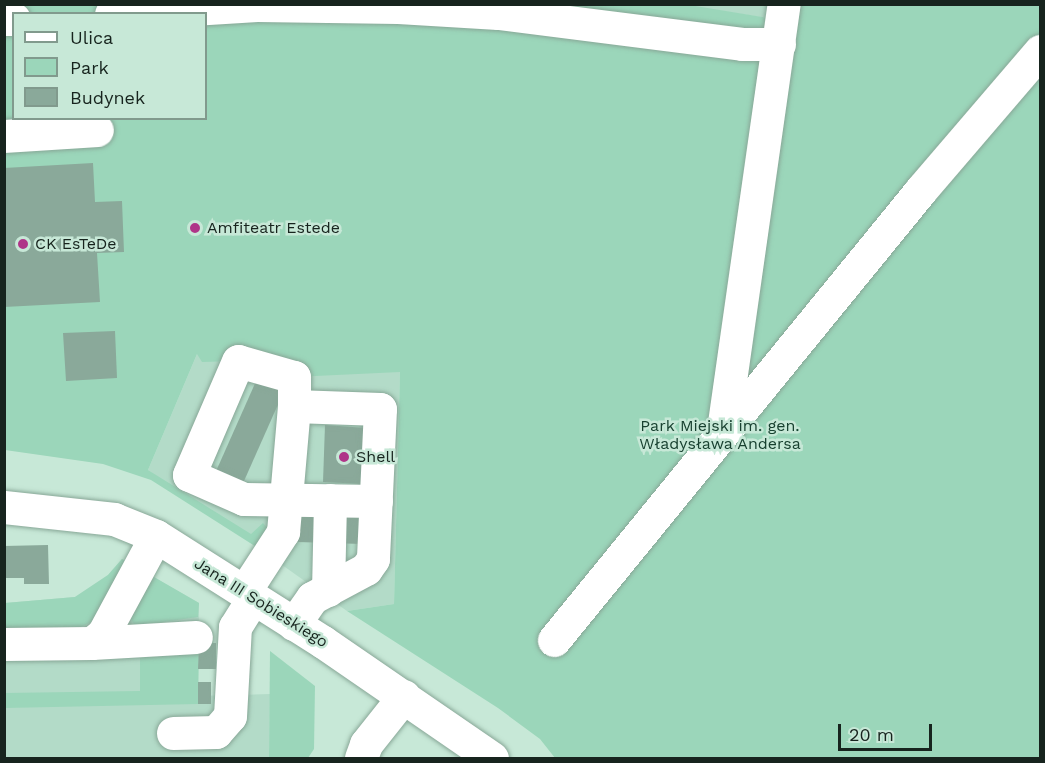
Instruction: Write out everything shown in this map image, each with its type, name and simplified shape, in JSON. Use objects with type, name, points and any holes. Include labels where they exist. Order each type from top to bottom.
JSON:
[{"type":"street","points":[[723,430],[783,4]]},
{"type":"street","points":[[143,12],[257,5],[398,7],[498,13],[742,44],[779,44]]},
{"type":"street","points":[[554,640],[723,430],[1041,51]]},
{"type":"street","points":[[4,136],[97,130]]},
{"type":"street","points":[[173,733],[216,732],[230,716],[235,627],[249,595],[283,532],[286,498],[294,406],[294,377],[238,361],[189,475],[244,500],[286,498],[376,501]]},
{"type":"street","points":[[294,406],[380,409],[373,559],[366,569],[312,598],[294,624]]},
{"type":"street","points":[[328,590],[330,500]]},
{"type":"street","name":"Jana III Sobieskiego","points":[[4,507],[114,519],[156,536],[404,696],[492,759]]},
{"type":"street","points":[[92,643],[109,625],[156,536]]},
{"type":"street","points":[[4,644],[92,643],[196,637]]},
{"type":"street","points":[[362,759],[366,744],[404,696]]},
{"type":"shaded area","points":[[683,5],[770,5],[768,18]]},
{"type":"shaded area","points":[[211,321],[400,372],[394,604],[347,611],[148,470]]},
{"type":"shaded area","points":[[122,559],[199,603],[198,696],[270,694],[269,758],[5,758],[5,603],[75,597],[108,575]]},
{"type":"green space","name":"Park Miejski im. gen. Władysława Andersa","points":[[683,4],[768,18],[800,4],[1040,5],[1040,758],[555,758],[540,739],[498,708],[347,611],[394,604],[400,372],[294,377],[238,361],[202,362],[197,354],[148,470],[251,534],[263,523],[268,529],[258,548],[151,480],[103,464],[5,450],[5,5]]},
{"type":"green space","points":[[122,559],[130,564],[95,620],[79,628],[5,635],[5,603],[75,597],[108,575]]},
{"type":"green space","points":[[154,577],[199,603],[198,617],[135,626],[131,619],[134,611]]},
{"type":"green space","points":[[199,643],[198,704],[5,708],[4,693],[140,691],[140,651]]},
{"type":"green space","points":[[270,651],[315,686],[314,749],[308,758],[269,758]]},
{"type":"building","points":[[93,163],[95,202],[122,201],[124,252],[97,253],[100,302],[4,307],[4,168]]},
{"type":"building","points":[[115,331],[117,378],[66,381],[63,333]]},
{"type":"building","points":[[261,370],[288,382],[240,490],[213,478]]},
{"type":"building","points":[[325,425],[366,428],[363,484],[323,482]]},
{"type":"building","points":[[299,506],[363,509],[362,544],[298,542]]},
{"type":"building","points":[[48,545],[49,584],[24,584],[24,578],[4,578],[4,546]]},
{"type":"building","points":[[199,643],[216,643],[216,669],[198,669]]},
{"type":"building","points":[[198,682],[211,682],[211,704],[198,704]]},
{"type":"place","name":"Amfiteatr Estede","points":[[195,228]]},
{"type":"place","name":"CK EsTeDe","points":[[23,244]]},
{"type":"place","name":"Shell","points":[[344,457]]}]
